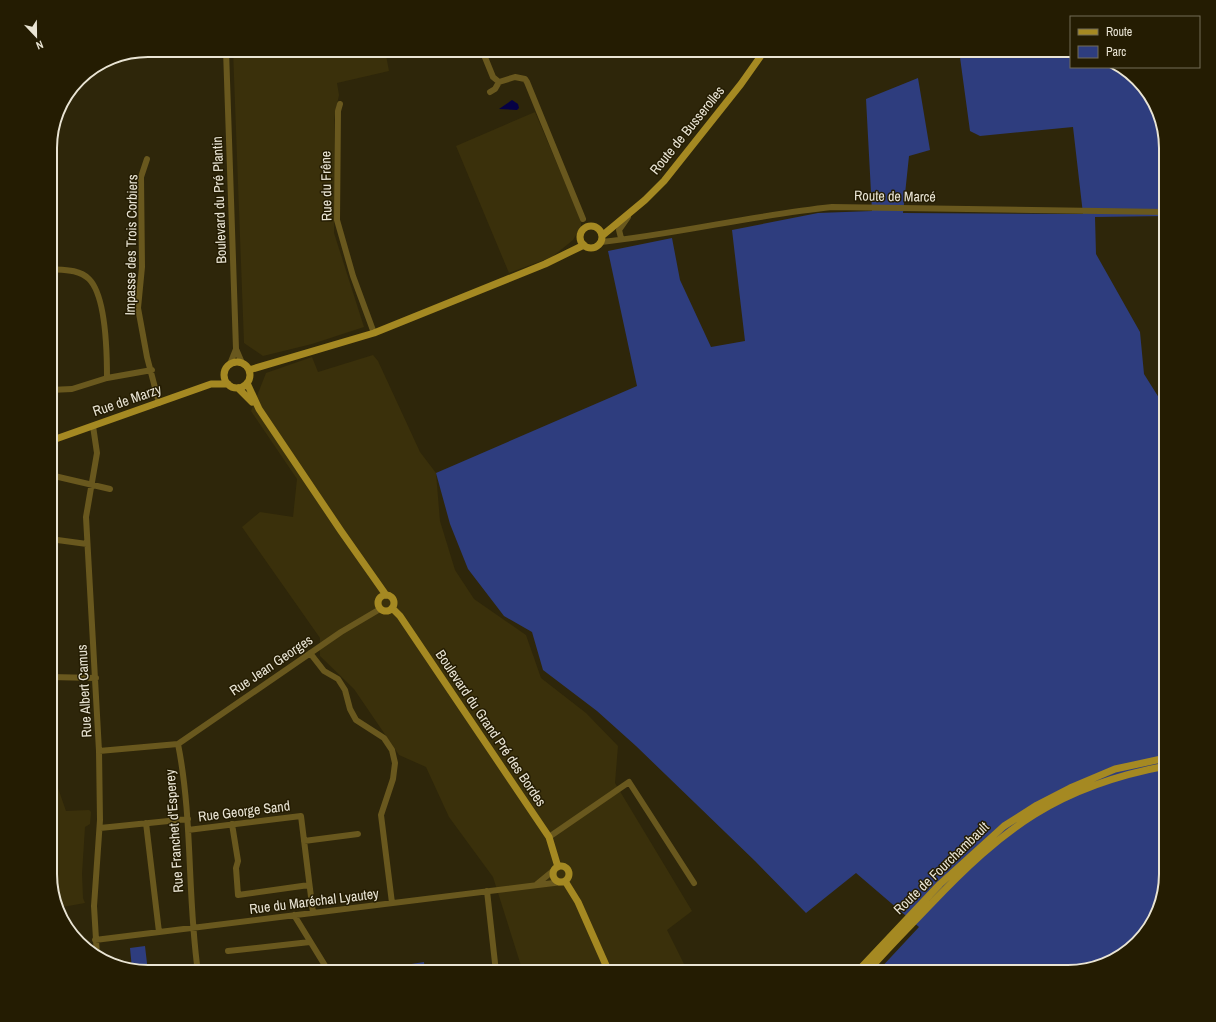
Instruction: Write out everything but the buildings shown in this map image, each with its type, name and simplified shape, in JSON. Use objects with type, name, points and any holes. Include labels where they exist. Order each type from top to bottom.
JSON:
[{"type":"main road","name":"Route de Busserolles","points":[[601,236],[631,212],[664,181],[741,84],[759,57]]},
{"type":"main road","points":[[249,370],[374,334],[545,264],[584,245],[593,248],[601,236],[583,219]]},
{"type":"main road","points":[[583,219],[582,233],[584,245]]},
{"type":"main road","points":[[558,257],[590,226]]},
{"type":"main road","points":[[238,388],[247,383],[249,379],[249,370],[242,363],[230,364],[225,370],[224,374],[228,384],[238,388],[259,409]]},
{"type":"main road","name":"Rue de Marzy","points":[[57,439],[211,384],[224,374]]},
{"type":"main road","points":[[247,383],[259,409],[378,584],[386,595],[393,599],[394,604],[392,608],[385,611],[380,609],[377,604],[378,584]]},
{"type":"main road","name":"Rue de Marzy","points":[[211,384],[228,384]]},
{"type":"main road","points":[[378,599],[386,595]]},
{"type":"main road","name":"Boulevard du Grand Pré des Bordes","points":[[392,608],[400,616],[549,837],[556,869]]},
{"type":"main road","name":"Route de Fourchambault","points":[[864,965],[940,884],[991,836],[1009,823],[1037,805],[1070,788],[1115,769],[1159,760]]},
{"type":"main road","points":[[874,965],[967,866],[1014,827],[1036,812],[1074,792],[1109,779],[1159,768]]},
{"type":"main road","points":[[563,866],[567,870],[568,877],[563,881],[555,880],[553,875],[556,869],[563,866]]},
{"type":"main road","points":[[563,881],[578,902],[606,965]]},
{"type":"street","name":"Boulevard du Pré Plantin","points":[[226,57],[236,349],[242,363]]},
{"type":"street","points":[[485,57],[493,77],[498,82]]},
{"type":"street","points":[[498,82],[515,77],[525,79],[583,219]]},
{"type":"street","points":[[490,92],[495,89],[498,82]]},
{"type":"street","name":"Rue du Frêne","points":[[340,104],[338,111],[337,220],[353,276],[374,334]]},
{"type":"street","name":"Impasse des Trois Corbiers","points":[[147,159],[141,177],[142,267],[138,308],[159,402]]},
{"type":"street","name":"Route de Marcé","points":[[601,236],[624,239],[796,211],[832,207],[1159,212]]},
{"type":"street","points":[[624,239],[620,227],[631,212]]},
{"type":"street","points":[[57,269],[71,270],[79,273],[88,278],[97,289],[107,353],[107,378]]},
{"type":"street","name":"Boulevard du Pré Plantin","points":[[230,364],[236,349]]},
{"type":"street","points":[[57,390],[72,389],[107,378],[152,370]]},
{"type":"street","name":"Rue Albert Camus","points":[[93,426],[97,453],[86,517],[99,751],[100,828],[94,906],[96,948]]},
{"type":"street","points":[[57,477],[91,486],[110,489]]},
{"type":"street","points":[[57,540],[87,544]]},
{"type":"street","name":"Rue Jean Georges","points":[[178,744],[310,653],[380,609]]},
{"type":"street","points":[[310,653],[324,671],[338,679],[345,690],[350,708],[356,720],[384,738],[392,750],[395,763],[393,779],[381,815],[392,903]]},
{"type":"street","points":[[57,677],[96,678]]},
{"type":"street","points":[[99,751],[178,744]]},
{"type":"street","name":"Rue Franchet d'Esperey","points":[[178,744],[183,769],[188,819],[192,928],[197,965]]},
{"type":"street","points":[[549,837],[629,782],[694,882]]},
{"type":"street","name":"Rue George Sand","points":[[188,830],[301,816],[313,913]]},
{"type":"street","points":[[100,828],[188,819]]},
{"type":"street","points":[[146,823],[159,932]]},
{"type":"street","points":[[232,824],[238,861],[236,868],[238,895],[310,885]]},
{"type":"street","points":[[304,841],[358,834]]},
{"type":"street","points":[[536,885],[556,869]]},
{"type":"street","name":"Rue du Maréchal Lyautey","points":[[95,940],[563,881]]},
{"type":"street","points":[[487,891],[495,965]]},
{"type":"street","points":[[294,915],[325,965]]},
{"type":"street","points":[[228,951],[310,942]]},
{"type":"shaded area","points":[[233,57],[386,57],[389,71],[337,83],[339,95],[334,119],[334,233],[364,327],[312,344],[263,356],[244,343]]},
{"type":"shaded area","points":[[512,100],[518,104],[519,108],[517,110],[499,109]]},
{"type":"shaded area","points":[[535,112],[581,220],[581,227],[573,240],[552,257],[509,273],[456,146]]},
{"type":"shaded area","points":[[373,355],[378,361],[420,452],[436,473],[440,521],[455,570],[474,599],[526,635],[541,678],[586,713],[618,746],[615,783],[692,911],[667,930],[684,965],[521,965],[493,877],[449,817],[426,767],[399,755],[354,689],[320,656],[320,638],[242,527],[260,512],[293,517],[297,479],[251,411],[266,373],[312,357],[318,372]]},
{"type":"shaded area","points":[[57,785],[66,811],[89,810],[91,812],[90,824],[85,827],[82,874],[83,898],[85,903],[63,907],[60,898],[57,880]]},
{"type":"green space","points":[[960,57],[1068,57],[1070,57],[1070,68],[1112,68],[1119,72],[1132,84],[1147,102],[1154,119],[1158,136],[1159,216],[1095,217],[1096,254],[1140,332],[1144,374],[1159,398],[1158,886],[1154,903],[1147,920],[1128,942],[1108,956],[1074,965],[884,965],[919,927],[856,873],[806,913],[755,861],[636,746],[597,711],[543,670],[532,632],[504,616],[468,569],[450,524],[436,473],[637,386],[608,251],[672,238],[680,280],[711,347],[745,341],[732,230],[818,213],[872,211],[866,99],[918,78],[930,150],[909,156],[903,213],[1083,214],[1073,127],[980,136],[970,131]]},
{"type":"green space","points":[[145,946],[147,965],[131,963],[130,948]]},
{"type":"green space","points":[[424,962],[424,965],[405,965]]}]
